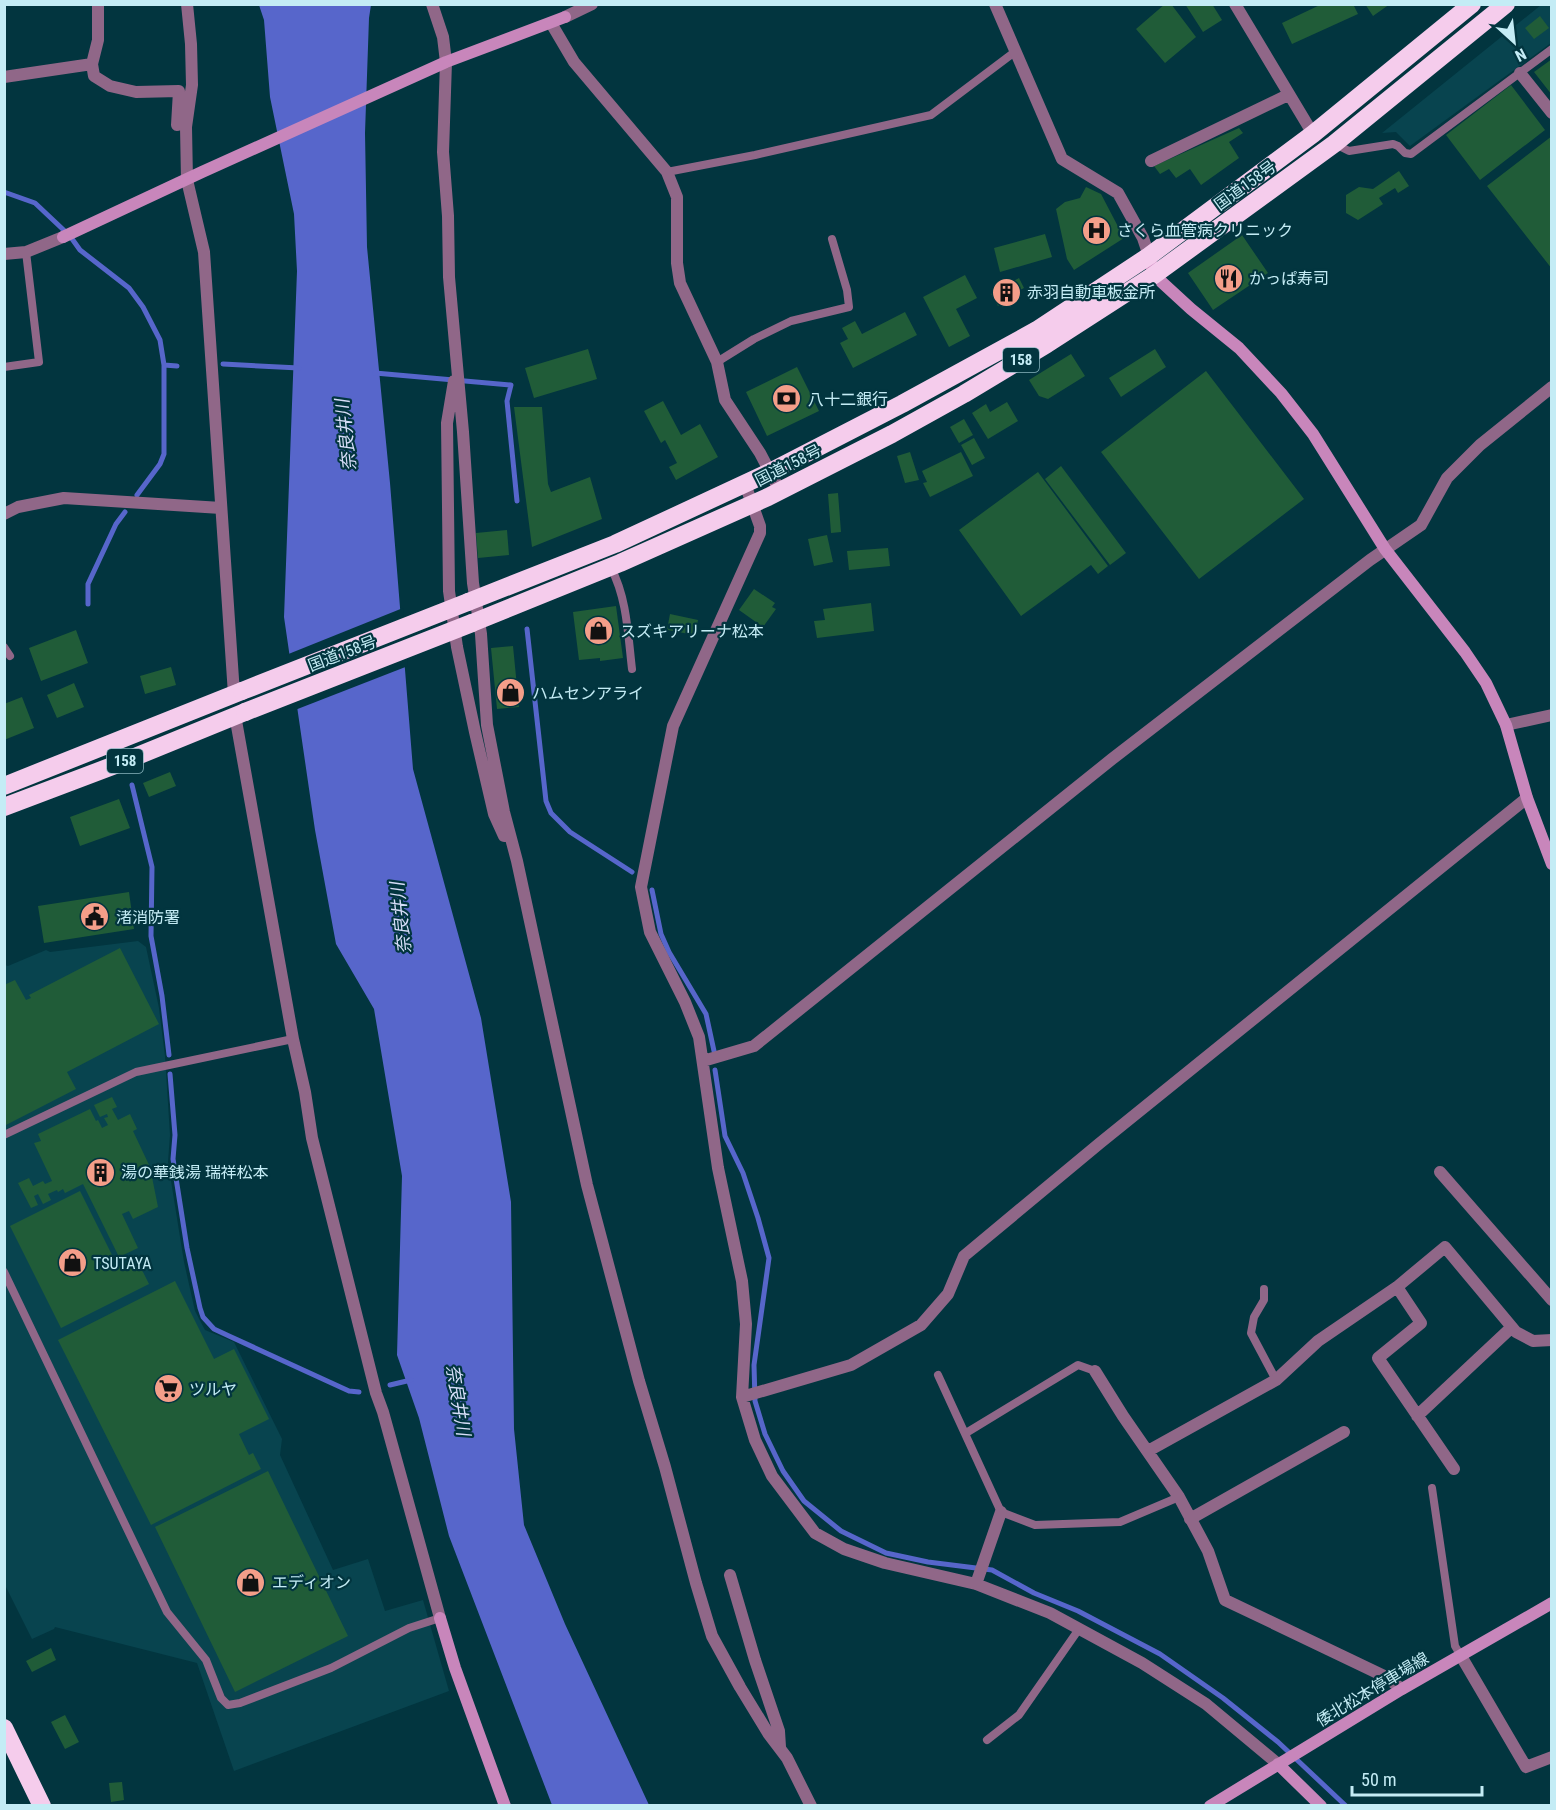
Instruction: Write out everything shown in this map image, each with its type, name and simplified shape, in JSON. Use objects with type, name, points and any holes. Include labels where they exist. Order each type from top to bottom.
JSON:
[{"type":"highway","name":"国道158号","points":[[4,786],[615,544],[770,472],[902,404],[1037,330],[1149,256],[1313,134],[1472,4]]},
{"type":"highway","name":"国道158号","points":[[4,807],[116,765],[610,566],[753,504],[892,434],[1047,344],[1154,275],[1334,144],[1506,4]]},
{"type":"highway","points":[[4,1728],[36,1804]]},
{"type":"street","points":[[98,4],[98,40],[92,64],[94,76],[110,86],[136,92],[179,91],[187,180],[204,252],[221,508],[238,693]]},
{"type":"street","points":[[182,126],[192,85],[187,4]]},
{"type":"street","points":[[432,4],[442,37],[446,62],[443,152],[448,216],[449,276],[457,362],[472,601],[487,725],[504,812],[517,861],[587,1185],[639,1380],[712,1636],[768,1733],[780,1747],[811,1806]]},
{"type":"street","points":[[4,254],[26,252],[63,237],[446,62],[551,23],[592,4]]},
{"type":"street","points":[[995,4],[1062,159],[1118,193],[1143,238],[1154,275],[1239,348],[1281,393],[1313,434],[1385,549],[1465,652],[1486,683],[1506,725],[1527,798],[1551,864]]},
{"type":"street","points":[[1234,4],[1313,134]]},
{"type":"street","points":[[551,23],[574,62],[667,172],[677,197],[677,264],[680,283],[717,362],[725,400],[780,491]]},
{"type":"street","points":[[4,77],[92,64]]},
{"type":"street","points":[[1520,73],[1551,113]]},
{"type":"street","points":[[1151,161],[1288,95]]},
{"type":"street","points":[[457,362],[447,423],[449,591],[457,647],[494,814],[517,861]]},
{"type":"street","points":[[703,1061],[754,1046],[1112,759],[1385,549],[1421,525],[1447,478],[1480,445],[1551,387]]},
{"type":"street","points":[[745,484],[760,526],[760,533],[673,726],[641,887],[650,932],[685,1002],[699,1037],[717,1168],[742,1281],[746,1324],[742,1397],[755,1440],[772,1476],[815,1533],[844,1549],[885,1563],[976,1584],[1050,1613],[1142,1663],[1206,1704],[1282,1762],[1321,1806]]},
{"type":"street","points":[[4,514],[18,507],[64,498],[221,508]]},
{"type":"street","points":[[240,714],[292,1039],[305,1092],[312,1138],[376,1393],[440,1618],[455,1668],[506,1806]]},
{"type":"street","points":[[1506,725],[1551,715]]},
{"type":"street","points":[[742,1397],[851,1365],[921,1325],[948,1294],[964,1256],[1100,1143],[1527,798]]},
{"type":"street","points":[[1440,1172],[1551,1300]]},
{"type":"street","points":[[1148,1450],[1276,1380],[1318,1341],[1396,1287],[1445,1247],[1516,1332],[1533,1341],[1551,1340]]},
{"type":"street","points":[[1396,1287],[1421,1323],[1378,1358],[1454,1469]]},
{"type":"street","points":[[1417,1416],[1512,1327]]},
{"type":"street","points":[[1095,1371],[1179,1497],[1208,1551],[1225,1600],[1384,1676],[1402,1689]]},
{"type":"street","points":[[1190,1519],[1344,1432]]},
{"type":"street","points":[[976,1584],[1001,1512]]},
{"type":"street","points":[[730,1575],[779,1731],[780,1747]]},
{"type":"street","name":"倭北松本停車場線","points":[[1210,1806],[1402,1689],[1551,1603]]},
{"type":"street","points":[[1461,1656],[1526,1767],[1551,1757]]},
{"type":"lane","points":[[1334,144],[1349,151],[1393,144],[1405,153],[1411,154],[1551,50]]},
{"type":"lane","points":[[667,172],[755,155],[931,115],[1016,51]]},
{"type":"lane","points":[[717,362],[754,339],[791,321],[849,307],[847,290],[832,238]]},
{"type":"lane","points":[[4,367],[39,362],[26,252]]},
{"type":"lane","points":[[610,566],[617,579],[624,603],[632,669]]},
{"type":"lane","points":[[4,647],[10,656]]},
{"type":"lane","points":[[4,1136],[136,1072],[292,1039]]},
{"type":"lane","points":[[4,1272],[167,1612],[206,1660],[221,1698],[228,1705],[240,1703],[331,1668],[409,1628],[440,1618]]},
{"type":"lane","points":[[1264,1289],[1264,1300],[1254,1317],[1251,1333],[1276,1380]]},
{"type":"lane","points":[[966,1433],[1078,1365],[1095,1371]]},
{"type":"lane","points":[[938,1375],[1001,1512],[1035,1525],[1120,1522],[1179,1497]]},
{"type":"lane","points":[[1432,1488],[1455,1646],[1461,1656]]},
{"type":"lane","points":[[987,1740],[1019,1715],[1079,1629]]},
{"type":"shaded area","points":[[1541,5],[1551,5],[1551,43],[1410,146],[1396,132],[1382,133]]},
{"type":"shaded area","points":[[138,941],[146,947],[159,1008],[165,1056],[170,1135],[168,1162],[184,1262],[195,1311],[205,1330],[234,1342],[282,1439],[280,1455],[333,1570],[368,1559],[385,1611],[423,1600],[449,1691],[234,1771],[197,1663],[55,1627],[32,1639],[5,1585],[5,965],[8,966],[46,950],[50,952]]},
{"type":"water","name":"奈良井川","points":[[259,5],[371,5],[365,133],[367,247],[390,483],[413,769],[481,1018],[511,1202],[514,1429],[524,1525],[565,1624],[649,1805],[552,1805],[449,1536],[419,1418],[397,1355],[402,1176],[374,1009],[336,944],[315,830],[284,617],[297,271],[294,214],[270,97],[264,20]]},
{"type":"pier","points":[[403,608],[408,666],[295,710],[286,655]]},
{"type":"building","points":[[1165,4],[1171,4],[1196,37],[1165,63],[1136,29]]},
{"type":"building","points":[[1185,4],[1212,4],[1222,20],[1203,32]]},
{"type":"building","points":[[1322,4],[1353,4],[1358,14],[1292,44],[1282,23]]},
{"type":"building","points":[[1365,4],[1390,4],[1373,16]]},
{"type":"building","points":[[1540,16],[1549,28],[1534,39],[1525,28]]},
{"type":"building","points":[[1552,59],[1552,95],[1534,72]]},
{"type":"building","points":[[1511,85],[1545,130],[1480,180],[1446,135]]},
{"type":"building","points":[[1239,128],[1243,133],[1229,142],[1239,158],[1201,185],[1190,169],[1176,178],[1169,169],[1160,174],[1154,166]]},
{"type":"building","points":[[1552,136],[1552,269],[1487,186]]},
{"type":"building","points":[[1399,171],[1409,186],[1398,193],[1395,188],[1379,198],[1383,204],[1358,220],[1346,213],[1346,195],[1359,187],[1373,189]]},
{"type":"building","points":[[1086,187],[1101,194],[1124,238],[1074,270],[1067,259],[1056,209],[1065,202],[1080,198]]},
{"type":"building","points":[[1045,234],[1052,257],[1000,272],[994,248]]},
{"type":"building","points":[[1242,235],[1268,273],[1213,310],[1188,273]]},
{"type":"building","points":[[965,275],[977,298],[956,309],[970,336],[949,347],[923,297]]},
{"type":"building","name":"赤羽自動車板金所","points":[[1019,278],[1024,288],[1018,291],[1021,296],[998,306],[991,294]]},
{"type":"building","points":[[905,312],[917,335],[853,368],[840,343],[848,339],[842,328],[855,321],[862,334]]},
{"type":"building","points":[[588,349],[597,379],[534,398],[525,368]]},
{"type":"building","points":[[1155,349],[1166,367],[1121,397],[1109,378]]},
{"type":"building","points":[[1071,354],[1085,376],[1048,399],[1039,396],[1029,380]]},
{"type":"building","points":[[797,367],[819,411],[767,436],[746,392]]},
{"type":"building","points":[[1206,371],[1304,499],[1199,579],[1101,452]]},
{"type":"building","points":[[663,401],[681,435],[700,424],[718,457],[676,480],[669,467],[677,463],[665,440],[661,443],[644,411]]},
{"type":"building","points":[[1007,402],[1018,421],[988,439],[972,413],[986,404],[990,412]]},
{"type":"building","points":[[514,407],[542,407],[548,484],[551,492],[590,477],[602,519],[532,547]]},
{"type":"building","points":[[964,419],[973,435],[959,443],[950,427]]},
{"type":"building","points":[[974,438],[985,458],[972,465],[961,445]]},
{"type":"building","points":[[910,452],[919,480],[905,483],[897,456]]},
{"type":"building","points":[[961,452],[973,476],[930,497],[923,483],[927,482],[922,471]]},
{"type":"building","points":[[1061,466],[1126,553],[1110,565],[1045,479]]},
{"type":"building","points":[[1038,472],[1108,566],[1098,574],[1091,565],[1021,616],[959,530]]},
{"type":"building","points":[[838,493],[841,532],[831,533],[828,494]]},
{"type":"building","points":[[507,530],[509,555],[478,558],[476,533]]},
{"type":"building","points":[[827,535],[833,562],[814,566],[808,539]]},
{"type":"building","points":[[888,548],[890,566],[849,570],[847,551]]},
{"type":"building","points":[[754,589],[775,603],[772,607],[776,609],[763,627],[739,610]]},
{"type":"building","points":[[871,603],[874,631],[817,638],[814,621],[825,620],[823,609]]},
{"type":"building","points":[[616,606],[623,658],[600,661],[600,658],[579,660],[573,612]]},
{"type":"building","points":[[670,614],[698,620],[695,635],[667,630]]},
{"type":"building","points":[[76,630],[88,663],[41,681],[29,648]]},
{"type":"building","points":[[513,646],[519,707],[497,709],[491,648]]},
{"type":"building","points":[[171,667],[176,685],[145,694],[140,676]]},
{"type":"building","points":[[74,683],[84,707],[57,718],[47,695]]},
{"type":"building","points":[[22,697],[34,728],[4,740],[4,704]]},
{"type":"building","points":[[170,772],[176,786],[149,797],[143,783]]},
{"type":"building","points":[[119,799],[130,828],[80,846],[70,817]]},
{"type":"building","points":[[129,892],[134,929],[44,943],[38,906]]},
{"type":"building","points":[[120,948],[159,1024],[67,1072],[76,1089],[4,1126],[4,985],[15,980],[26,1000],[31,998],[29,995]]},
{"type":"building","name":"湯の華銭湯 瑞祥松本","points":[[112,1097],[117,1107],[112,1109],[118,1120],[130,1114],[137,1129],[133,1131],[150,1167],[158,1207],[133,1219],[129,1211],[122,1214],[138,1248],[119,1257],[83,1184],[65,1193],[63,1189],[48,1194],[51,1200],[43,1204],[38,1194],[34,1196],[38,1205],[31,1208],[18,1183],[29,1178],[33,1186],[43,1181],[45,1184],[52,1181],[34,1143],[41,1141],[38,1134],[90,1109],[102,1128],[108,1125],[104,1118],[108,1117],[107,1114],[100,1117],[94,1105]]},
{"type":"building","name":"TSUTAYA","points":[[80,1191],[118,1267],[136,1258],[149,1284],[61,1328],[10,1226]]},
{"type":"building","name":"ツルヤ","points":[[175,1281],[214,1359],[234,1349],[269,1419],[239,1434],[249,1455],[253,1453],[261,1469],[151,1525],[58,1340]]},
{"type":"building","name":"エディオン","points":[[268,1471],[348,1636],[235,1692],[155,1527]]},
{"type":"building","points":[[51,1648],[56,1660],[32,1672],[26,1661]]},
{"type":"building","points":[[65,1715],[79,1742],[65,1749],[51,1722]]},
{"type":"building","points":[[122,1782],[124,1800],[111,1802],[109,1783]]},
{"type":"waterway","points":[[4,192],[35,203],[70,236],[80,250],[129,288],[143,307],[160,340],[164,365],[164,454],[160,464],[137,495]]},
{"type":"waterway","points":[[223,364],[299,368]]},
{"type":"waterway","points":[[164,365],[177,366]]},
{"type":"waterway","points":[[375,373],[511,385],[507,401],[517,501]]},
{"type":"waterway","points":[[88,604],[88,584],[116,524],[125,512]]},
{"type":"waterway","points":[[527,629],[546,801],[551,813],[570,832],[632,872]]},
{"type":"waterway","points":[[132,785],[152,867],[151,936],[162,996],[169,1055]]},
{"type":"waterway","points":[[652,890],[661,934],[669,952],[706,1014],[714,1051]]},
{"type":"waterway","points":[[715,1070],[725,1136],[743,1173],[769,1258],[754,1365],[755,1401],[765,1434],[783,1471],[804,1501],[841,1531],[886,1553],[928,1562],[992,1570],[1160,1654],[1223,1698],[1278,1742],[1346,1806]]},
{"type":"waterway","points":[[170,1074],[175,1135],[173,1159],[187,1248],[203,1317],[214,1329],[349,1391],[359,1392]]},
{"type":"waterway","points":[[390,1385],[411,1380]]},
{"type":"place","name":"さくら血管病クリニック","points":[[1096,230]]},
{"type":"place","name":"かっぱ寿司","points":[[1228,278]]},
{"type":"place","name":"赤羽自動車板金所","points":[[1006,292]]},
{"type":"place","name":"八十二銀行","points":[[787,399]]},
{"type":"place","name":"スズキアリーナ松本","points":[[599,631]]},
{"type":"place","name":"ハムセンアライ","points":[[511,693]]},
{"type":"place","name":"渚消防署","points":[[95,917]]},
{"type":"place","name":"湯の華銭湯 瑞祥松本","points":[[100,1172]]},
{"type":"place","name":"TSUTAYA","points":[[72,1263]]},
{"type":"place","name":"ツルヤ","points":[[168,1389]]},
{"type":"place","name":"エディオン","points":[[251,1582]]}]
